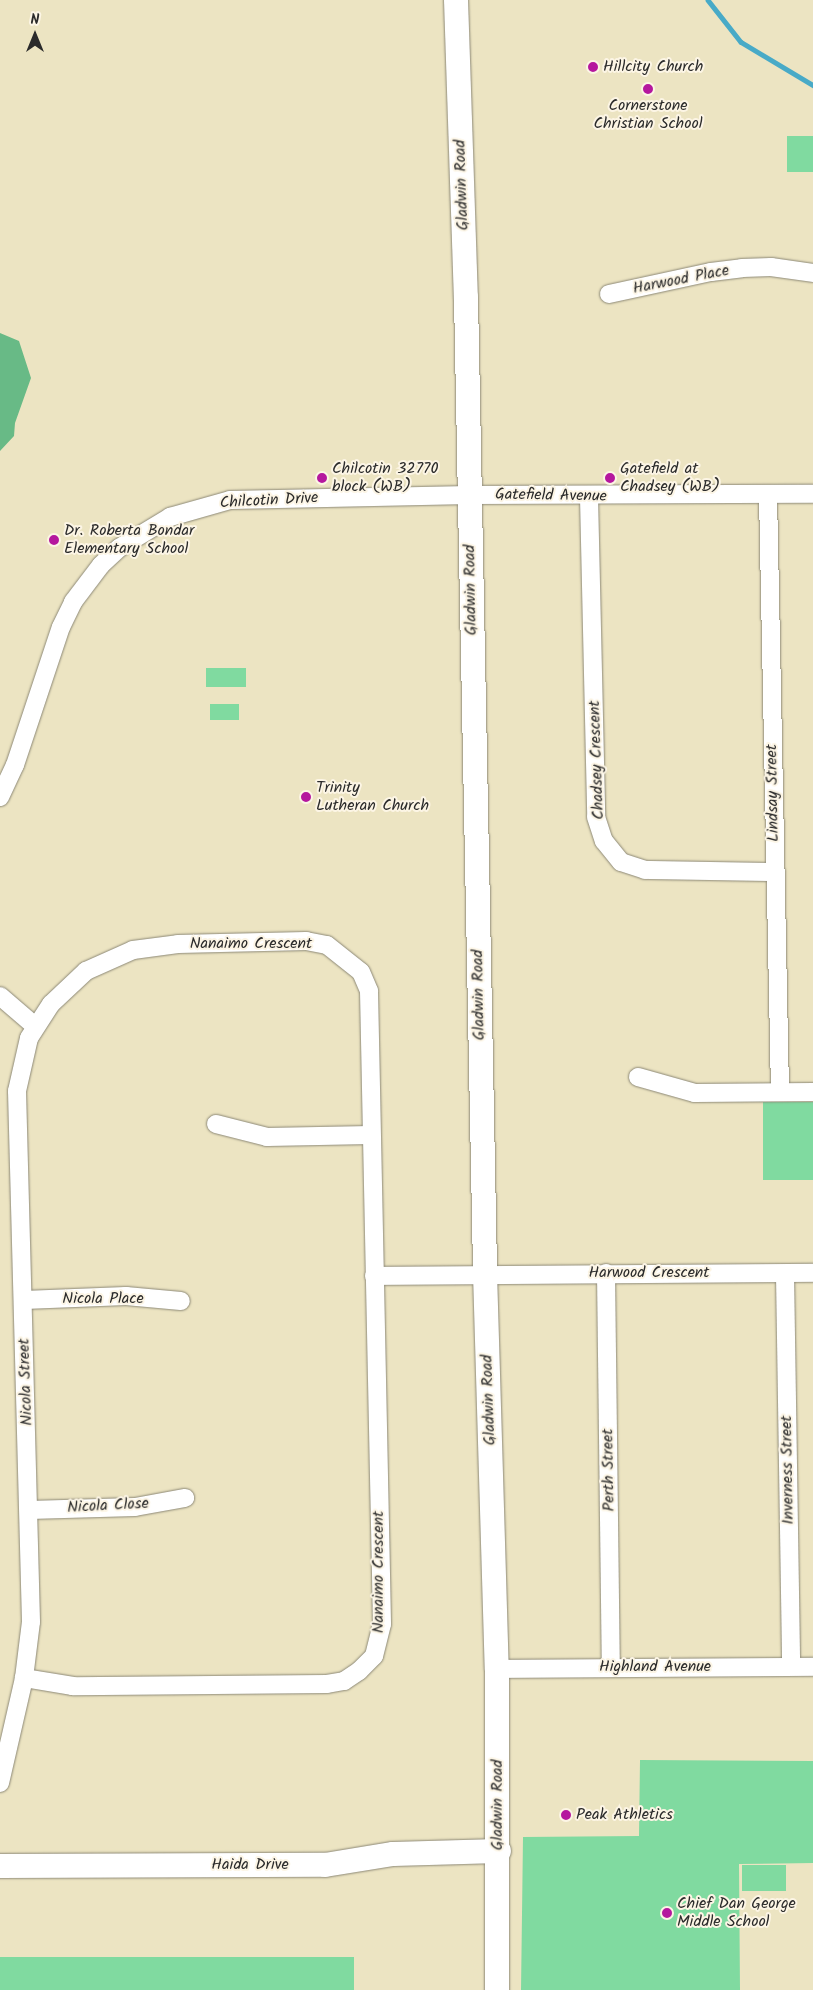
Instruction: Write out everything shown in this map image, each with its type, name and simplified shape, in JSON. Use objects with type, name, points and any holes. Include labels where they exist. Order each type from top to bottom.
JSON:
[{"type":"main road","name":"Gladwin Road","points":[[458,3],[470,495],[485,1273],[497,1669],[497,1990]]},
{"type":"main road","name":"Haida Drive","points":[[0,1866],[325,1865],[393,1854],[498,1851]]},
{"type":"street","name":"Harwood Place","points":[[609,294],[711,272],[742,268],[771,268],[813,273]]},
{"type":"street","name":"Lindsay Street","points":[[768,494],[780,1092]]},
{"type":"street","name":"Gatefield Avenue","points":[[470,495],[589,497],[813,494]]},
{"type":"street","name":"Chilcotin Drive","points":[[0,797],[15,765],[61,627],[73,602],[101,565],[142,531],[198,508],[230,500],[470,495]]},
{"type":"street","name":"Chadsey Crescent","points":[[589,497],[596,816],[604,841],[622,862],[645,870],[775,872]]},
{"type":"street","name":"Nanaimo Crescent","points":[[24,1678],[73,1686],[327,1684],[344,1681],[359,1672],[374,1656],[382,1624],[369,991],[361,972],[327,945],[306,941],[178,944],[133,950],[86,971],[51,1004],[35,1026]]},
{"type":"street","points":[[0,996],[35,1026]]},
{"type":"street","name":"Nicola Street","points":[[0,1783],[24,1678],[31,1622],[17,1091],[24,1052],[35,1026]]},
{"type":"street","points":[[638,1077],[695,1093],[813,1092]]},
{"type":"street","points":[[216,1124],[267,1137],[371,1135]]},
{"type":"street","name":"Harwood Crescent","points":[[485,1273],[813,1273]]},
{"type":"street","points":[[374,1276],[485,1273]]},
{"type":"street","name":"Perth Street","points":[[606,1273],[611,1666]]},
{"type":"street","name":"Inverness Street","points":[[785,1274],[791,1666]]},
{"type":"street","name":"Nicola Place","points":[[24,1300],[126,1296],[182,1301]]},
{"type":"street","name":"Nicola Close","points":[[29,1510],[136,1507],[185,1498]]},
{"type":"street","name":"Highland Avenue","points":[[497,1669],[611,1666],[813,1667]]},
{"type":"green space","points":[[787,136],[813,136],[813,172],[787,172]]},
{"type":"green space","points":[[0,333],[19,341],[31,378],[15,423],[14,436],[0,451]]},
{"type":"green space","points":[[206,668],[246,668],[246,687],[206,687]]},
{"type":"green space","points":[[210,704],[239,704],[239,720],[210,720]]},
{"type":"green space","points":[[763,1102],[813,1102],[813,1180],[763,1180]]},
{"type":"green space","name":"Chief Dan George Middle School","points":[[640,1760],[813,1761],[813,1863],[739,1864],[740,1990],[521,1990],[523,1837],[639,1836]]},
{"type":"green space","points":[[742,1865],[786,1865],[786,1891],[742,1891]]},
{"type":"green space","points":[[0,1957],[354,1957],[354,1990],[0,1990]]},
{"type":"waterway","points":[[708,0],[741,42],[813,85]]},
{"type":"place","name":"Hillcity Church","points":[[593,67]]},
{"type":"place","name":"Cornerstone Christian School","points":[[648,89]]},
{"type":"place","name":"Chilcotin 32770 block (WB)","points":[[322,478]]},
{"type":"place","name":"Gatefield at Chadsey (WB)","points":[[610,478]]},
{"type":"place","name":"Dr. Roberta Bondar Elementary School","points":[[54,540]]},
{"type":"place","name":"Trinity Lutheran Church","points":[[306,797]]},
{"type":"place","name":"Peak Athletics","points":[[566,1815]]},
{"type":"place","name":"Chief Dan George Middle School","points":[[667,1913]]}]
